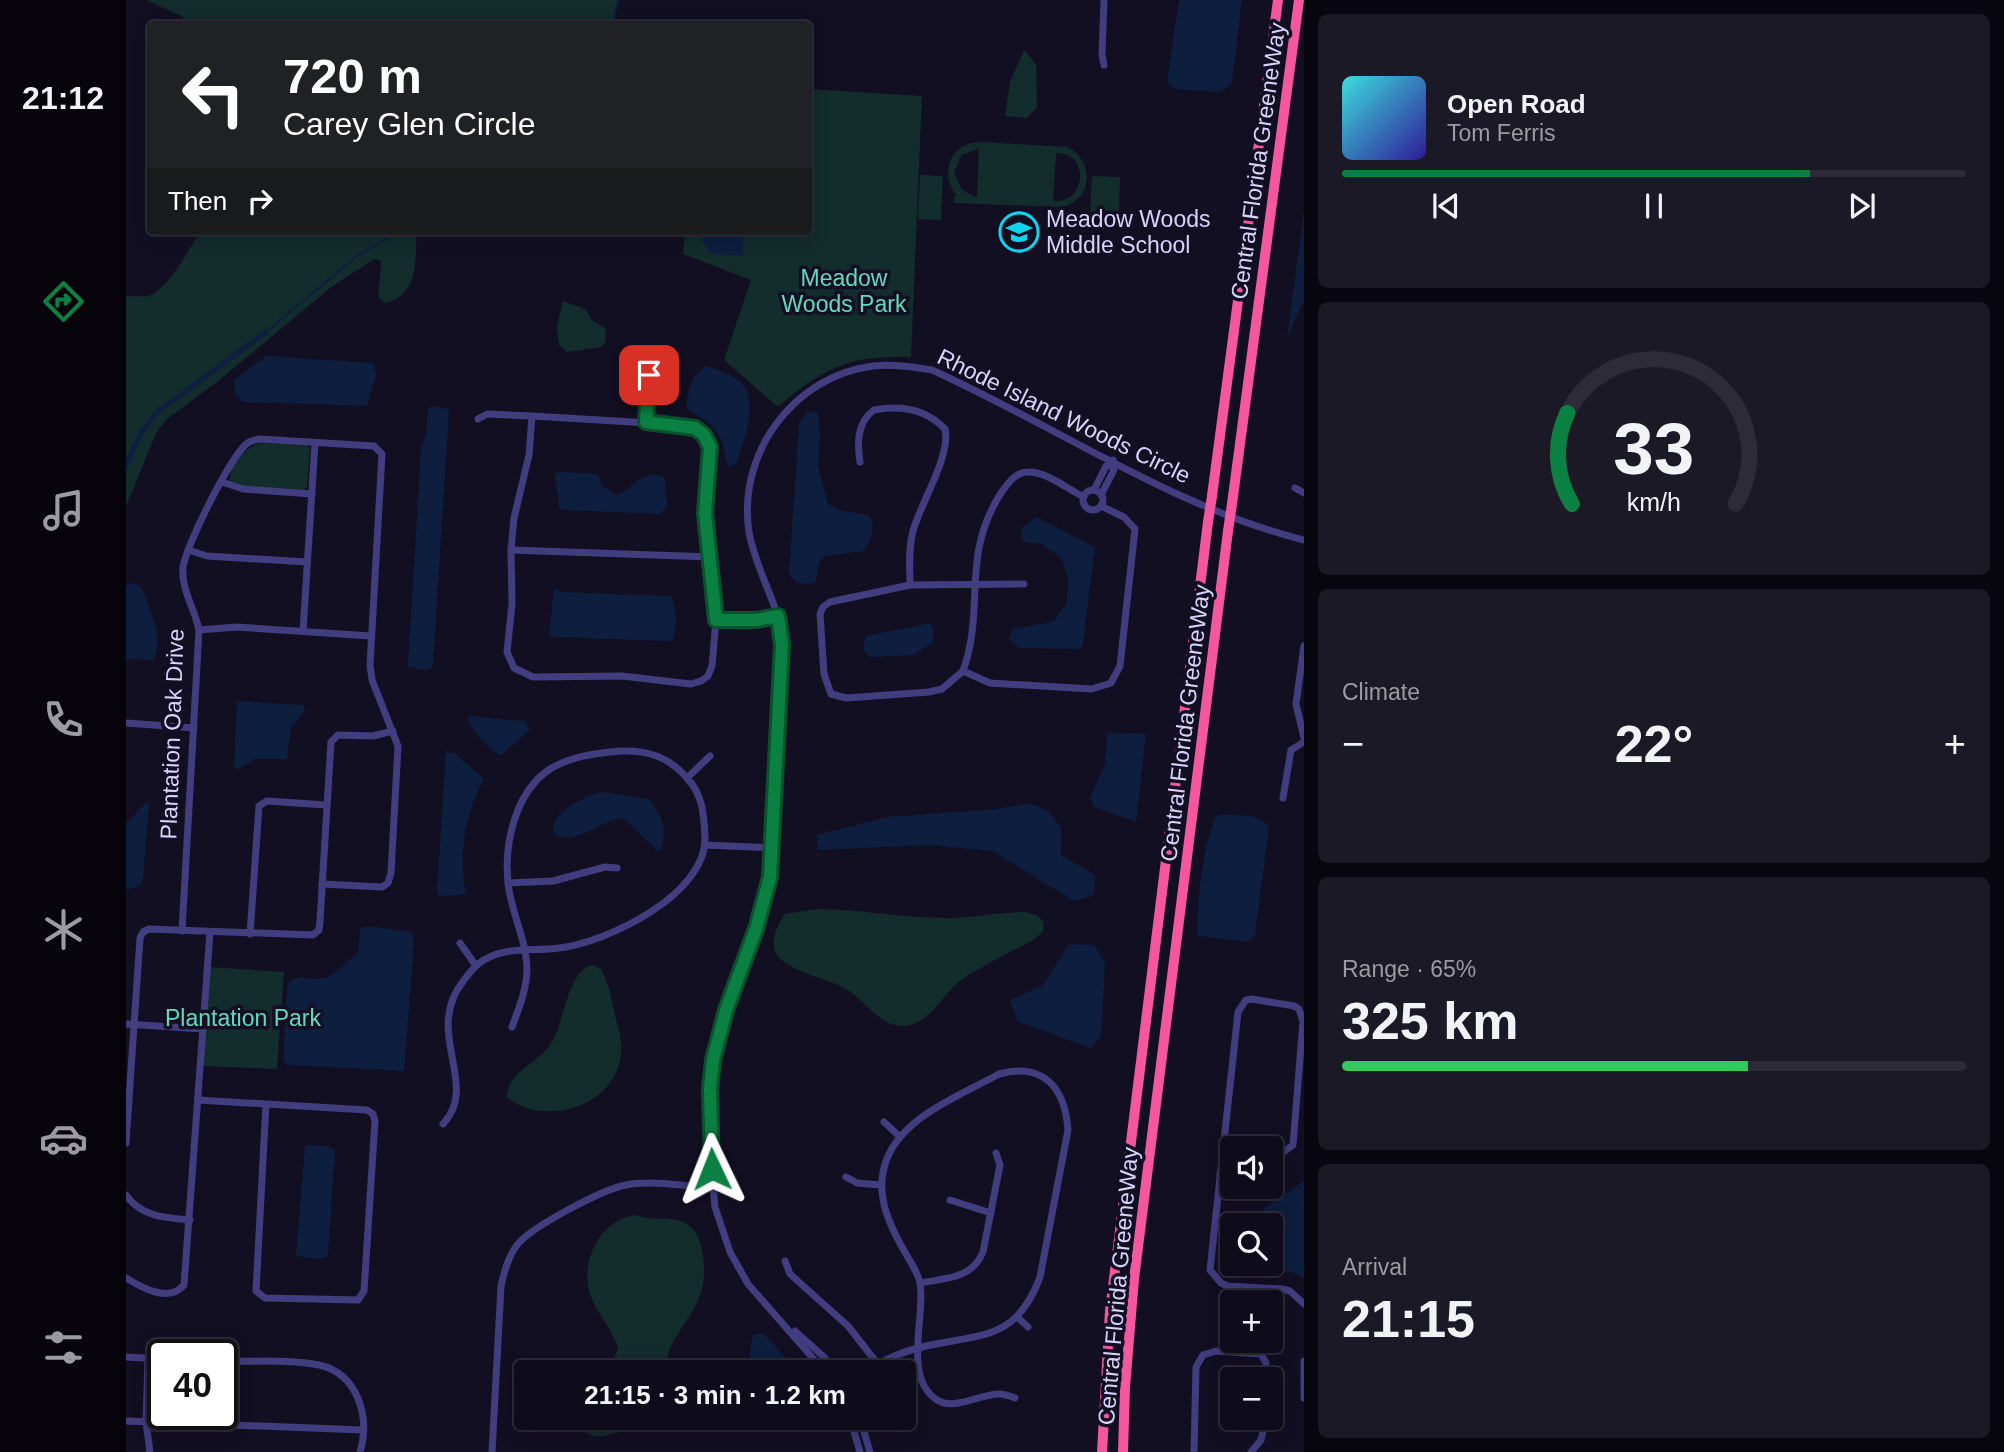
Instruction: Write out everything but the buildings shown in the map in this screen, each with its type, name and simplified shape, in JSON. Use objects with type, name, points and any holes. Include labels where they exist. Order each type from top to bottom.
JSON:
[{"type":"highway","name":"Central Florida GreeneWay","points":[[1102,1452],[1110,1311],[1208,522],[1278,0]]},
{"type":"highway","name":"Central Florida GreeneWay","points":[[1125,1452],[1125,1387],[1134,1279],[1228,531],[1299,0]]},
{"type":"street","points":[[1104,0],[1104,65]]},
{"type":"street","points":[[646,422],[649,375],[657,352]]},
{"type":"street","name":"Rhode Island Woods Circle","points":[[817,1360],[748,1284],[722,1231],[713,1188],[710,1089],[713,1060],[726,1010],[766,898],[773,848],[782,645],[778,616],[749,533],[747,506],[752,471],[766,439],[783,413],[809,390],[838,375],[872,366],[901,365],[932,370],[1112,463],[1224,514],[1304,540]]},
{"type":"street","points":[[860,462],[858,449],[861,424],[874,410],[904,408],[925,413],[945,429],[946,452],[921,505],[912,535],[910,585]]},
{"type":"street","points":[[478,419],[487,414],[532,416],[646,422],[695,428],[704,435],[710,447],[705,513],[716,620],[712,666],[708,676],[701,681],[691,684],[622,677],[533,677],[514,668],[507,652],[512,604],[511,550],[514,518],[529,455],[532,416]]},
{"type":"street","name":"Plantation Oak Drive","points":[[182,930],[199,630],[183,581],[183,566],[188,550],[222,482],[249,442],[260,439],[374,446],[382,454],[371,674],[398,746],[399,763],[388,883],[376,888],[322,884]]},
{"type":"street","points":[[303,631],[315,443]]},
{"type":"street","points":[[963,671],[989,683],[1092,689],[1111,683],[1120,666],[1135,537],[1131,522],[1101,506],[1097,493],[1106,466],[1112,463]]},
{"type":"street","points":[[1024,584],[974,584],[910,585],[830,602],[823,607],[820,614],[827,689],[831,694],[846,698],[942,689],[963,671],[971,637],[974,584],[982,530],[1009,482],[1018,473],[1030,472],[1042,475],[1084,497],[1097,493]]},
{"type":"street","points":[[222,482],[243,489],[312,494]]},
{"type":"street","points":[[1295,488],[1304,493]]},
{"type":"street","points":[[1084,497],[1084,503],[1090,510],[1101,506]]},
{"type":"street","points":[[188,550],[214,557],[307,562]]},
{"type":"street","points":[[511,550],[711,557]]},
{"type":"street","points":[[716,620],[756,620],[778,616]]},
{"type":"street","points":[[199,630],[237,627],[371,636]]},
{"type":"street","points":[[1283,798],[1291,750],[1304,740],[1296,704],[1304,646]]},
{"type":"street","points":[[126,723],[194,727]]},
{"type":"street","points":[[126,1143],[130,1024],[140,938],[143,932],[149,929],[313,935],[319,930],[330,746],[333,738],[344,735],[377,736],[393,731]]},
{"type":"street","points":[[443,1124],[453,1113],[458,1087],[447,1037],[449,1007],[458,988],[476,965],[493,955],[524,949],[560,948],[617,931],[694,881],[705,845],[704,810],[687,778],[669,760],[651,753],[630,751],[572,759],[548,771],[525,797],[513,822],[507,856],[508,883],[524,949],[527,971],[523,997],[512,1027]]},
{"type":"street","points":[[687,778],[710,756]]},
{"type":"street","points":[[250,934],[258,806],[267,801],[326,805]]},
{"type":"street","points":[[705,845],[773,848]]},
{"type":"street","points":[[508,883],[553,881],[596,869],[617,868]]},
{"type":"street","points":[[126,1278],[156,1292],[179,1291],[184,1285],[210,932]]},
{"type":"street","points":[[460,943],[476,965]]},
{"type":"street","points":[[1224,1136],[1238,1012],[1246,1000],[1252,999],[1293,1006],[1299,1009],[1303,1021],[1293,1145],[1283,1152]]},
{"type":"street","points":[[130,1024],[203,1029]]},
{"type":"street","points":[[885,1360],[917,1348],[987,1336],[1017,1317],[1032,1298],[1040,1277],[1065,1144],[1067,1112],[1059,1092],[1047,1078],[1028,1071],[1006,1072],[919,1120],[899,1136],[887,1157],[880,1185],[884,1209],[893,1232],[920,1283],[917,1348],[922,1378],[928,1392],[939,1402],[954,1403],[1000,1394],[1015,1398]]},
{"type":"street","points":[[198,1100],[266,1104],[367,1110],[373,1114],[375,1121],[364,1291],[358,1300],[265,1298],[256,1291],[266,1104]]},
{"type":"street","points":[[884,1122],[899,1136]]},
{"type":"street","points":[[920,1283],[967,1274],[978,1264],[983,1252],[1000,1165],[996,1153]]},
{"type":"street","points":[[1220,1174],[1210,1259],[1213,1276],[1228,1286],[1282,1289],[1304,1304]]},
{"type":"street","points":[[845,1177],[857,1183],[880,1185]]},
{"type":"street","points":[[492,1452],[501,1286],[504,1269],[516,1246],[537,1228],[611,1189],[639,1184],[713,1188]]},
{"type":"street","points":[[126,1195],[132,1203],[157,1217],[190,1220]]},
{"type":"street","points":[[950,1200],[991,1213]]},
{"type":"street","points":[[785,1261],[790,1274],[848,1325],[875,1360]]},
{"type":"street","name":"Rhode Island Woods Circle","points":[[770,1311],[826,1360]]},
{"type":"street","points":[[1017,1317],[1028,1326]]},
{"type":"street","points":[[1194,1452],[1196,1367],[1203,1354],[1216,1351],[1261,1354],[1266,1367]]},
{"type":"street","points":[[126,1357],[147,1358]]},
{"type":"street","points":[[238,1361],[300,1363],[327,1368],[343,1376],[352,1385],[362,1406],[360,1452]]},
{"type":"street","points":[[1304,1361],[1304,1398]]},
{"type":"street","points":[[147,1390],[146,1422],[150,1452]]},
{"type":"street","points":[[126,1421],[363,1430]]},
{"type":"street","points":[[854,1430],[860,1452]]},
{"type":"street","points":[[864,1430],[870,1452]]},
{"type":"street","points":[[1251,1452],[1261,1440],[1263,1430]]},
{"type":"green space","points":[[146,0],[618,0],[614,21],[187,21]]},
{"type":"green space","points":[[1024,50],[1036,64],[1037,107],[1027,118],[1005,116],[1010,82]]},
{"type":"green space","name":"Meadow Woods Park","points":[[812,89],[922,96],[911,357],[871,358],[838,367],[809,382],[778,407],[724,360],[751,280],[683,254],[685,235],[812,235]]},
{"type":"green space","points":[[971,143],[1068,147],[1083,162],[1087,180],[1084,189],[1072,203],[1061,207],[954,203],[954,196],[957,196],[951,187],[948,169],[955,153]],"holes":[[[979,148],[977,197],[976,197],[962,190],[954,172],[962,155]],[[1056,153],[1067,155],[1074,160],[1080,177],[1073,194],[1053,201]]]},
{"type":"green space","points":[[920,175],[943,176],[941,220],[918,219]]},
{"type":"green space","points":[[1092,176],[1120,177],[1119,214],[1090,213]]},
{"type":"green space","points":[[198,235],[416,235],[413,275],[404,293],[384,303],[378,296],[381,264],[380,260],[374,259],[330,288],[217,382],[167,419],[157,431],[126,506],[126,296],[148,296],[163,286]]},
{"type":"green space","points":[[563,301],[585,309],[592,320],[606,329],[605,343],[601,347],[567,352],[559,345],[557,327]]},
{"type":"green space","points":[[263,443],[304,445],[310,448],[307,488],[237,487],[230,482],[232,469],[240,457],[251,447]]},
{"type":"green space","points":[[817,909],[945,918],[1026,912],[1037,915],[1044,922],[1043,931],[1035,939],[969,975],[954,986],[927,1016],[913,1024],[902,1026],[876,1015],[846,989],[802,972],[779,957],[774,947],[775,933],[785,914]]},
{"type":"green space","points":[[592,965],[601,969],[606,979],[620,1039],[621,1057],[612,1080],[594,1098],[570,1109],[543,1111],[518,1105],[507,1097],[509,1087],[519,1073],[548,1048],[557,1032],[572,986],[584,969]]},
{"type":"green space","name":"Plantation Park","points":[[209,967],[284,972],[277,1069],[203,1066]]},
{"type":"green space","points":[[637,1215],[685,1223],[692,1228],[702,1250],[702,1289],[697,1304],[673,1342],[667,1360],[613,1360],[618,1348],[588,1286],[587,1272],[595,1246],[602,1234],[624,1218]]},
{"type":"green space","points":[[582,1430],[627,1430],[601,1436]]},
{"type":"water","points":[[1179,0],[1242,0],[1232,83],[1220,92],[1174,89],[1167,81]]},
{"type":"water","points":[[1304,211],[1304,300],[1287,338]]},
{"type":"water","points":[[704,235],[743,235],[743,255],[711,254],[703,241]]},
{"type":"water","points":[[266,356],[374,363],[376,375],[367,406],[243,402],[235,394],[234,380]]},
{"type":"water","points":[[707,366],[738,380],[749,397],[746,432],[737,463],[730,467],[726,462],[721,438],[709,424],[687,409],[691,384],[697,374]]},
{"type":"water","points":[[439,406],[449,410],[433,662],[432,668],[426,671],[408,666],[421,449],[426,436],[428,408]]},
{"type":"water","points":[[815,411],[818,414],[820,434],[818,466],[828,504],[837,510],[868,515],[872,529],[863,551],[824,556],[820,561],[815,583],[803,583],[794,580],[789,573],[799,424],[807,412]]},
{"type":"water","points":[[555,473],[598,474],[602,486],[617,495],[644,477],[664,477],[668,505],[660,514],[563,510],[558,508],[555,478]]},
{"type":"water","points":[[1036,517],[1095,547],[1082,649],[1020,648],[1009,639],[1012,629],[1053,622],[1067,603],[1068,579],[1062,559],[1042,544],[1023,542],[1021,529]]},
{"type":"water","points":[[132,582],[142,588],[155,624],[157,651],[154,660],[126,659],[126,586]]},
{"type":"water","points":[[554,588],[563,592],[671,596],[676,618],[672,641],[549,637]]},
{"type":"water","points":[[930,624],[934,629],[933,642],[914,655],[871,657],[865,651],[866,636]]},
{"type":"water","points":[[237,701],[304,705],[305,711],[291,727],[287,759],[256,759],[238,769],[234,767]]},
{"type":"water","points":[[469,716],[525,721],[530,730],[501,755],[477,734],[467,719]]},
{"type":"water","points":[[1107,733],[1146,734],[1136,822],[1094,807],[1090,797],[1105,765]]},
{"type":"water","points":[[446,751],[456,754],[484,779],[472,805],[465,834],[463,864],[466,893],[439,896],[437,891]]},
{"type":"water","points":[[600,792],[649,799],[663,823],[661,850],[658,851],[624,819],[571,837],[554,834],[554,826],[562,813],[577,802]]},
{"type":"water","points":[[146,802],[149,804],[143,879],[140,886],[126,890],[126,824]]},
{"type":"water","points":[[1029,803],[1048,811],[1061,827],[1061,855],[1095,875],[1094,895],[1074,901],[992,851],[931,845],[818,850],[817,835],[887,817],[997,809]]},
{"type":"water","points":[[1217,815],[1251,816],[1269,826],[1255,935],[1249,942],[1198,936],[1202,874],[1208,841]]},
{"type":"water","points":[[368,926],[412,932],[414,943],[404,1071],[288,1065],[283,1062],[287,987],[290,982],[299,978],[327,977],[335,972],[358,953],[360,928]]},
{"type":"water","points":[[1069,944],[1094,945],[1105,962],[1101,1037],[1090,1048],[1017,1021],[1010,1000],[1042,986]]},
{"type":"water","points":[[305,1145],[328,1146],[335,1150],[328,1256],[319,1259],[296,1256]]},
{"type":"water","points":[[1304,1181],[1304,1278],[1289,1271],[1283,1272],[1283,1213],[1257,1213],[1278,1199],[1283,1199],[1283,1195]]},
{"type":"water","points":[[755,1334],[764,1334],[787,1360],[749,1360]]},
{"type":"waterway","points":[[614,21],[618,0]]},
{"type":"waterway","points":[[266,332],[357,256],[390,235]]},
{"type":"waterway","points":[[126,465],[141,433],[156,413],[266,332]]},
{"type":"place","name":"Meadow Woods Middle School","points":[[1019,232]]},
{"type":"route","points":[[649,375],[646,422],[695,428],[704,435],[710,447],[705,513],[716,620],[756,620],[778,616],[782,645],[770,877],[756,929],[717,1039],[710,1089],[712,1169]]}]
